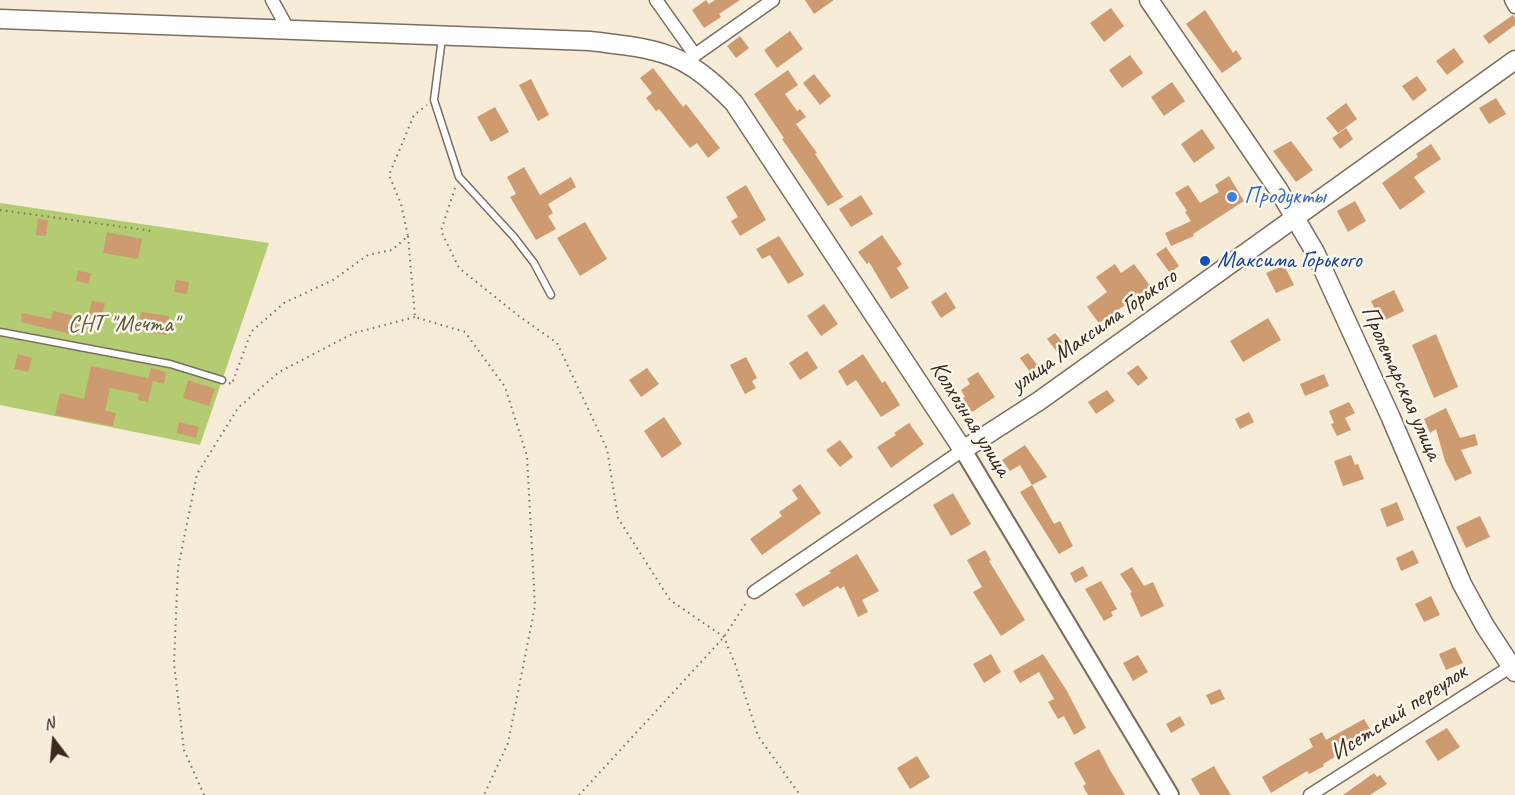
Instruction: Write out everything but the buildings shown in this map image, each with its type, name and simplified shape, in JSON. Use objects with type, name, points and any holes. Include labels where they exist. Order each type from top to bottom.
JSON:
[{"type":"main road","name":"Пролетарская улица","points":[[1149,0],[1278,189],[1315,252],[1391,417],[1462,584],[1512,670]]},
{"type":"main road","name":"Колхозная улица","points":[[0,20],[590,41],[642,47],[693,60],[734,103],[754,131],[963,450]]},
{"type":"main road","name":"улица Максима Горького","points":[[963,450],[1049,394],[1515,60]]},
{"type":"street","points":[[272,0],[289,31]]},
{"type":"street","points":[[656,0],[693,60],[773,0]]},
{"type":"street","points":[[1511,0],[1515,7]]},
{"type":"street","name":"улица Максима Горького","points":[[754,592],[963,450]]},
{"type":"street","name":"Колхозная улица","points":[[963,450],[1170,795]]},
{"type":"street","name":"Исетский переулок","points":[[1310,795],[1512,670]]},
{"type":"lane","points":[[442,34],[434,100],[459,177],[514,237],[534,263],[551,295]]},
{"type":"lane","points":[[0,332],[171,364],[222,380]]},
{"type":"path","points":[[415,318],[408,236],[401,204],[389,175],[414,115],[434,100]]},
{"type":"path","points":[[459,177],[441,231],[459,268],[557,343],[607,449],[618,518],[670,600],[724,637],[758,736],[800,795]]},
{"type":"path","points":[[0,210],[152,231]]},
{"type":"path","points":[[222,380],[232,384],[251,332],[284,303],[333,280],[368,255],[392,250],[408,236]]},
{"type":"path","points":[[204,795],[184,750],[174,663],[178,568],[197,474],[238,408],[279,372],[354,333],[415,318],[465,332],[505,387],[527,456],[535,606],[508,743],[484,795]]},
{"type":"path","points":[[579,795],[724,637],[754,592]]},
{"type":"green space","name":"СНТ \"Мечта\"","points":[[0,203],[269,243],[200,445],[0,405]]},
{"type":"place","name":"Продукты","points":[[1232,197]]},
{"type":"place","name":"Максима Горького","points":[[1205,261]]}]
